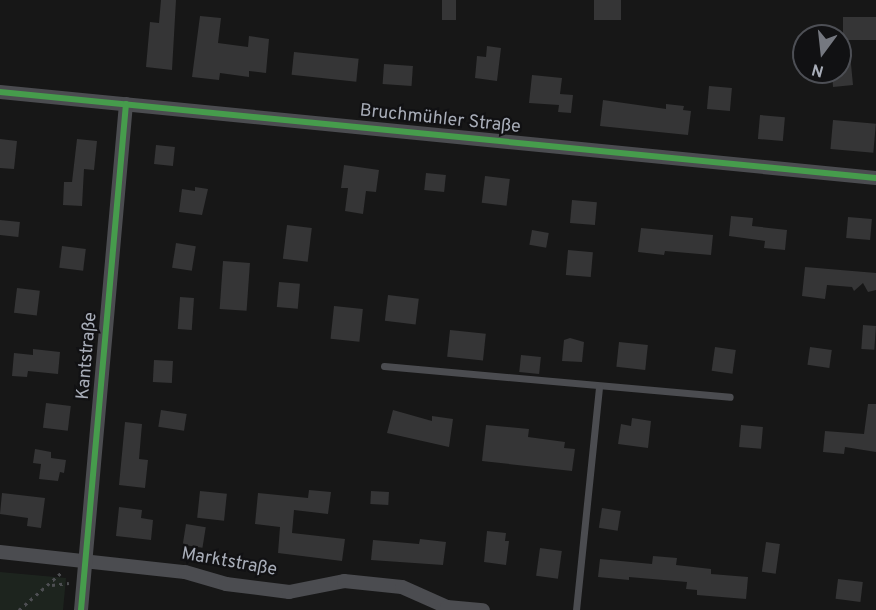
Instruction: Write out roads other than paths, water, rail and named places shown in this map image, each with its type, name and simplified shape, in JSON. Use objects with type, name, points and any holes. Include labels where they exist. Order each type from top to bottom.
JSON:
[{"type":"street","name":"Bruchmühler Straße","points":[[0,92],[876,178]]},
{"type":"street","name":"Kantstraße","points":[[81,610],[126,104]]},
{"type":"street","name":"Marktstraße","points":[[0,552],[185,572],[226,584],[289,592],[344,581],[402,587],[447,607],[483,610]]},
{"type":"lane","points":[[384,366],[730,397]]},
{"type":"lane","points":[[576,610],[599,386]]}]
